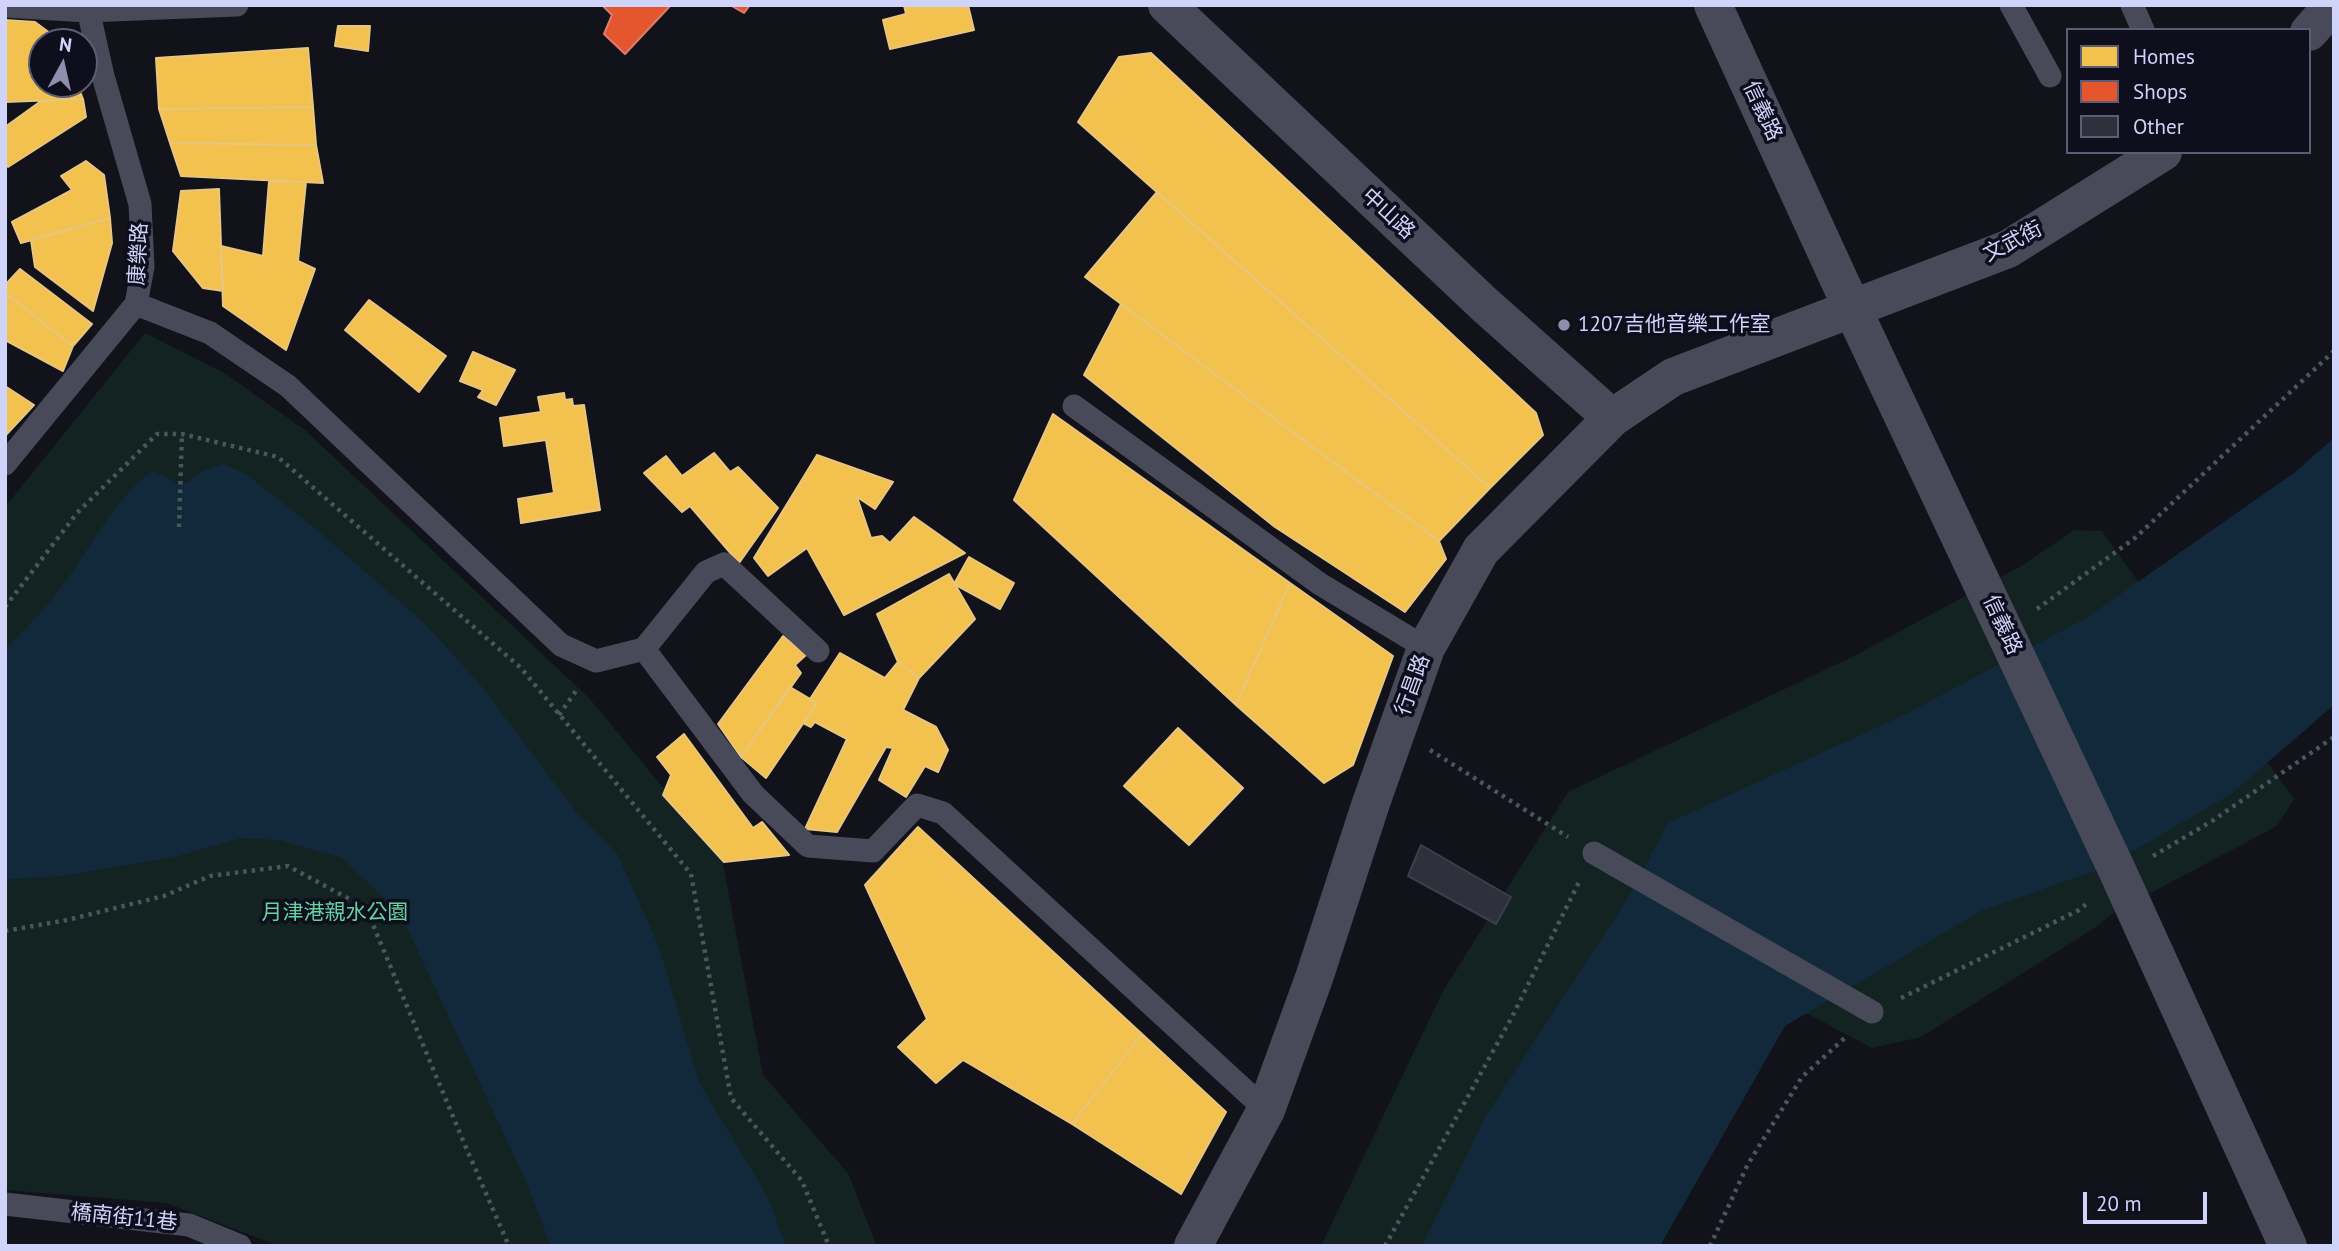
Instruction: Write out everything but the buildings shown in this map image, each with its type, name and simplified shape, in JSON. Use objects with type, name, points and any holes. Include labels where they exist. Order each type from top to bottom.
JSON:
[{"type":"street","name":"中山路","points":[[1167,5],[1475,295],[1612,418]]},
{"type":"street","name":"信義路","points":[[1713,5],[1852,308],[2118,872],[2288,1246]]},
{"type":"street","points":[[2311,30],[2333,5]]},
{"type":"street","name":"文武街","points":[[1852,308],[2008,249],[2160,154]]},
{"type":"street","name":"行昌路","points":[[1194,1246],[1266,1110],[1314,978],[1426,648],[1481,550],[1612,418],[1673,377],[1852,308]]},
{"type":"lane","points":[[5,6],[87,8],[237,5]]},
{"type":"lane","points":[[2011,5],[2050,76]]},
{"type":"lane","points":[[2132,5],[2142,28]]},
{"type":"lane","name":"康樂路","points":[[5,464],[136,303],[143,267],[140,204],[103,76],[87,8]]},
{"type":"lane","points":[[136,303],[210,333],[288,386],[562,645],[596,661],[644,649],[706,572],[724,564],[818,651]]},
{"type":"lane","points":[[1074,406],[1320,584],[1426,648]]},
{"type":"lane","points":[[644,649],[753,794],[808,846],[873,851],[917,805],[943,813],[1266,1110]]},
{"type":"lane","points":[[1594,853],[1872,1013]]},
{"type":"lane","name":"橋南街11巷","points":[[5,1204],[189,1225],[240,1246]]},
{"type":"path","points":[[2005,633],[2135,538],[2334,351]]},
{"type":"path","points":[[5,607],[77,513],[157,433],[182,434],[278,457],[521,668],[691,874],[731,1098],[802,1181],[829,1246]]},
{"type":"path","points":[[178,527],[182,434]]},
{"type":"path","points":[[1385,1246],[1512,1017],[1594,853],[1397,729]]},
{"type":"path","points":[[1710,1246],[1748,1164],[1802,1077],[1872,1013],[2079,910],[2118,872],[2212,821],[2334,737]]},
{"type":"path","points":[[5,931],[66,920],[164,896],[210,876],[288,866],[366,908],[509,1246]]},
{"type":"green space","name":"月津港親水公園","points":[[145,333],[226,374],[305,430],[590,699],[722,859],[763,1075],[848,1173],[877,1246],[279,1246],[166,1203],[5,1190],[5,507]]},
{"type":"green space","points":[[2074,530],[2102,531],[2294,799],[2277,826],[2115,912],[2093,929],[1921,1037],[1872,1048],[1639,924],[1502,1246],[1321,1246],[1443,991],[1568,792],[1852,657],[2023,565]]},
{"type":"water","points":[[2334,438],[2334,705],[2231,794],[2106,867],[1981,911],[1785,1026],[1660,1246],[1422,1246],[1487,1114],[1625,903],[1668,823],[1904,715],[2086,618],[2294,473]]},
{"type":"water","points":[[224,464],[247,475],[316,529],[424,623],[479,683],[576,812],[618,855],[659,947],[699,1083],[767,1196],[786,1246],[551,1246],[525,1179],[400,913],[342,858],[278,840],[241,838],[178,856],[64,876],[5,879],[5,650],[56,594],[124,498],[152,471],[177,485],[189,482],[202,471]]},
{"type":"place","name":"1207吉他音樂工作室","points":[[1564,325]]}]
